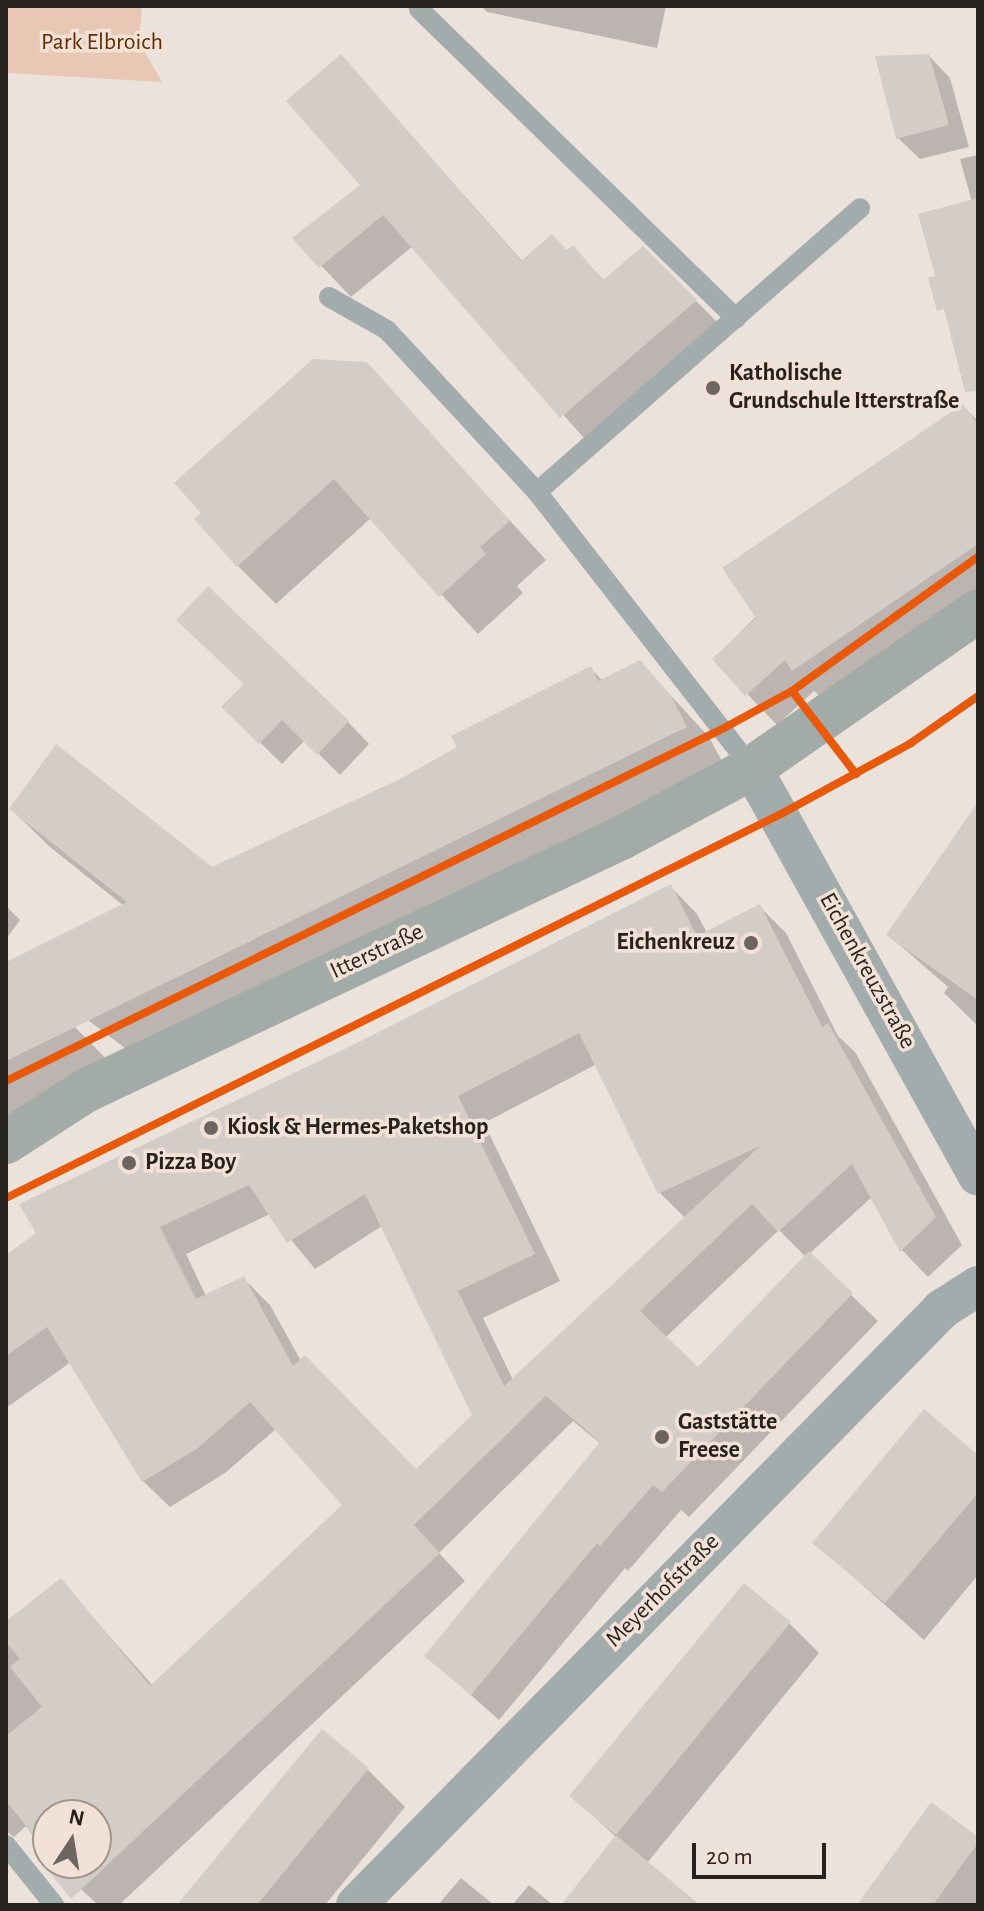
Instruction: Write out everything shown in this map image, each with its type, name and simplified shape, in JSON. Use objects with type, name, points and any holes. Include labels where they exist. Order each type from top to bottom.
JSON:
[{"type":"street","name":"Itterstraße","points":[[6,1142],[85,1091],[621,838],[752,768],[978,611]]},
{"type":"street","name":"Eichenkreuzstraße","points":[[752,768],[978,1176]]},
{"type":"street","name":"Meyerhofstraße","points":[[356,1905],[942,1309],[978,1286]]},
{"type":"lane","points":[[419,9],[736,318]]},
{"type":"lane","points":[[537,492],[860,208]]},
{"type":"lane","points":[[329,297],[387,330],[537,492],[752,768]]},
{"type":"lane","points":[[6,1845],[54,1905]]},
{"type":"green space","name":"Park Elbroich","points":[[6,6],[142,6],[139,42],[162,82],[6,73]]},
{"type":"building","points":[[341,54],[521,261],[552,234],[567,250],[573,245],[603,280],[643,246],[697,300],[560,418],[383,215],[319,268],[292,238],[360,185],[286,101]]},
{"type":"building","points":[[929,54],[949,125],[896,139],[875,56]]},
{"type":"building","points":[[978,198],[978,391],[965,392],[944,309],[937,311],[928,278],[935,276],[918,214]]},
{"type":"building","points":[[313,359],[367,362],[510,521],[480,547],[486,554],[439,597],[334,479],[237,567],[194,519],[201,513],[174,483]]},
{"type":"building","points":[[963,404],[978,425],[978,544],[792,671],[785,660],[745,696],[712,659],[756,618],[722,568]]},
{"type":"building","points":[[208,586],[349,721],[317,755],[282,720],[259,744],[221,707],[244,684],[176,620]]},
{"type":"building","points":[[640,660],[671,696],[687,727],[6,1061],[6,962],[127,902],[9,809],[56,744],[212,867],[400,779],[457,747],[451,736],[591,666],[598,681]]},
{"type":"building","points":[[978,802],[978,1000],[886,935]]},
{"type":"building","points":[[671,884],[697,936],[760,904],[822,1027],[828,1023],[936,1217],[900,1252],[852,1164],[778,1232],[752,1204],[640,1311],[698,1367],[809,1251],[853,1293],[662,1492],[653,1485],[600,1546],[597,1543],[471,1695],[424,1656],[600,1442],[546,1396],[414,1525],[440,1553],[112,1861],[112,1799],[32,1799],[32,1833],[6,1801],[6,1736],[42,1707],[10,1667],[20,1659],[6,1642],[6,1621],[61,1578],[150,1686],[342,1505],[250,1402],[198,1448],[142,1482],[47,1327],[6,1356],[6,1255],[36,1233],[19,1204],[357,1043]],"holes":[[[579,1033],[658,1194],[760,1146],[504,1386],[458,1291],[535,1254],[458,1096]],[[249,1185],[287,1243],[365,1194],[472,1415],[416,1469],[305,1355],[293,1366],[244,1276],[196,1299],[160,1227]]]},
{"type":"building","points":[[924,1409],[978,1455],[978,1493],[885,1603],[812,1543]]},
{"type":"building","points":[[744,1583],[791,1622],[616,1835],[569,1796]]},
{"type":"building","points":[[322,1729],[369,1768],[257,1905],[177,1905]]},
{"type":"building","points":[[931,1802],[978,1837],[978,1843],[933,1905],[857,1905]]},
{"type":"building","points":[[616,1835],[700,1905],[561,1905]]},
{"type":"building","points":[[55,1879],[92,1879],[71,1899]]},
{"type":"cycle path","points":[[6,1081],[724,728],[792,691],[978,557]]},
{"type":"cycle path","points":[[792,691],[856,774]]},
{"type":"cycle path","points":[[6,1198],[781,814],[911,743],[978,696]]},
{"type":"place","name":"Katholische Grundschule Itterstraße","points":[[713,388]]},
{"type":"place","name":"Eichenkreuz","points":[[751,943]]},
{"type":"place","name":"Kiosk & Hermes-Paketshop","points":[[211,1128]]},
{"type":"place","name":"Pizza Boy","points":[[129,1163]]},
{"type":"place","name":"Gaststätte Freese","points":[[662,1437]]}]
